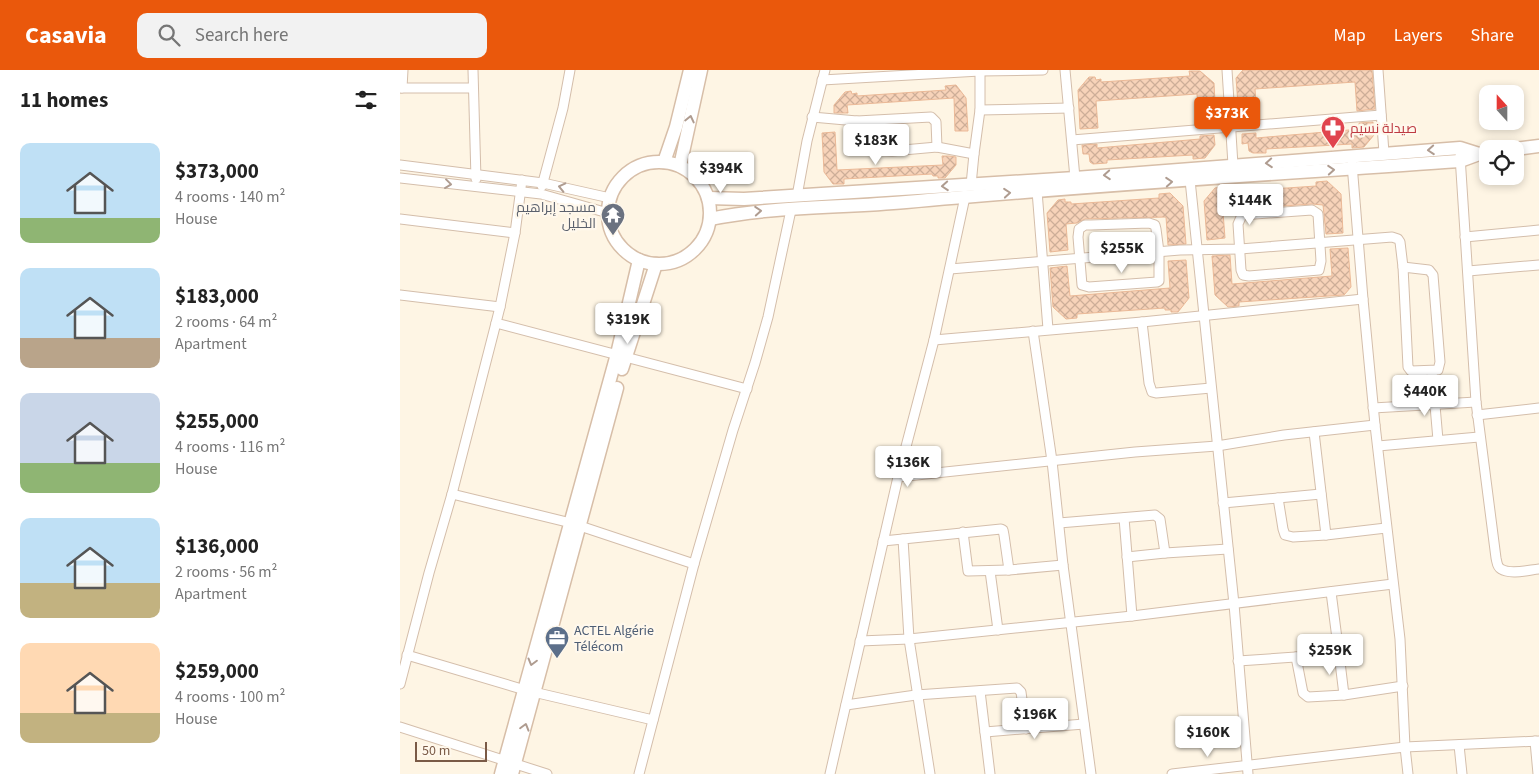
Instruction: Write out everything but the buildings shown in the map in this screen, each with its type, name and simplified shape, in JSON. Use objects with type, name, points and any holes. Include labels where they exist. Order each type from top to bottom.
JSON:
[{"type":"street","points":[[403,70],[401,88],[473,88]]},
{"type":"street","points":[[473,70],[476,187]]},
{"type":"street","points":[[541,194],[563,108],[570,70]]},
{"type":"street","points":[[664,162],[676,127],[690,70]]},
{"type":"street","points":[[680,166],[702,70]]},
{"type":"street","points":[[797,196],[812,117],[825,70]]},
{"type":"street","points":[[822,80],[980,70],[1044,70]]},
{"type":"street","points":[[971,185],[980,110],[980,70]]},
{"type":"street","points":[[1065,70],[1074,178]]},
{"type":"street","points":[[1227,70],[1233,165]]},
{"type":"street","points":[[1378,70],[1384,153]]},
{"type":"street","points":[[980,110],[1069,108]]},
{"type":"street","points":[[1072,140],[1381,115]]},
{"type":"street","points":[[812,117],[857,121],[933,118],[936,122],[937,147]]},
{"type":"street","points":[[857,121],[861,146],[866,150],[892,151],[937,147],[974,154]]},
{"type":"street","points":[[1524,148],[1539,146]]},
{"type":"street","points":[[710,219],[753,211],[870,206],[1190,180],[1233,165],[1352,162],[1384,153],[1460,155]]},
{"type":"street","points":[[708,198],[744,199],[1074,178],[1207,173],[1479,153]]},
{"type":"street","points":[[1460,155],[1479,437],[1498,566],[1502,570],[1509,571],[1539,569]]},
{"type":"street","points":[[664,162],[680,166],[702,184],[708,198],[710,219],[705,234],[697,246],[685,256],[671,262],[656,264],[639,260],[626,252],[616,241],[610,228],[608,213],[610,198],[618,182],[630,170],[647,163],[664,162]]},
{"type":"street","points":[[1352,162],[1362,299],[1386,528],[1400,638],[1408,774]]},
{"type":"street","points":[[400,165],[543,183],[610,198]]},
{"type":"street","points":[[400,178],[541,194],[608,213]]},
{"type":"street","points":[[400,684],[452,494],[500,307],[522,180]]},
{"type":"street","points":[[1190,180],[1234,604],[1248,770]]},
{"type":"street","points":[[1037,191],[1041,262],[1048,329]]},
{"type":"street","points":[[830,774],[898,477],[934,340],[964,197]]},
{"type":"street","points":[[639,774],[694,564],[768,317],[791,210]]},
{"type":"street","points":[[1315,211],[1318,214],[1319,270],[1245,275],[1241,270],[1240,249],[1238,224],[1240,217],[1245,214],[1315,211]]},
{"type":"street","points":[[400,220],[514,233]]},
{"type":"street","points":[[1152,223],[1156,226],[1159,252],[1159,281],[1149,284],[1085,287],[1082,282],[1080,259],[1078,232],[1081,227],[1152,223]]},
{"type":"street","points":[[1465,237],[1539,230]]},
{"type":"street","points":[[950,269],[1159,252],[1240,249],[1392,237],[1398,239],[1401,246],[1408,366],[1411,371],[1438,370],[1440,364],[1433,275],[1429,270],[1403,268]]},
{"type":"street","points":[[508,768],[621,355],[639,260]]},
{"type":"street","points":[[621,355],[656,264]]},
{"type":"street","points":[[1468,271],[1539,265]]},
{"type":"street","points":[[400,295],[500,307]]},
{"type":"street","points":[[934,340],[1142,322],[1362,299]]},
{"type":"street","points":[[1142,322],[1150,389],[1152,392],[1211,388]]},
{"type":"street","points":[[496,323],[747,389]]},
{"type":"street","points":[[1033,331],[1052,461],[1070,622],[1091,774]]},
{"type":"street","points":[[1432,370],[1438,440]]},
{"type":"street","points":[[1373,408],[1476,402]]},
{"type":"street","points":[[1477,415],[1539,408]]},
{"type":"street","points":[[898,477],[1217,446],[1375,425]]},
{"type":"street","points":[[1314,432],[1326,535]]},
{"type":"street","points":[[1378,446],[1479,437]]},
{"type":"street","points":[[452,494],[575,525],[694,564]]},
{"type":"street","points":[[1223,503],[1321,494]]},
{"type":"street","points":[[1278,498],[1283,530],[1286,535],[1293,537],[1386,528]]},
{"type":"street","points":[[1059,523],[1158,516],[1166,553]]},
{"type":"street","points":[[1124,518],[1132,616]]},
{"type":"street","points":[[883,541],[999,528],[1003,530],[1009,570]]},
{"type":"street","points":[[963,532],[966,570],[970,572],[1063,565]]},
{"type":"street","points":[[903,539],[909,639],[916,695],[930,774]]},
{"type":"street","points":[[1127,557],[1228,549]]},
{"type":"street","points":[[990,571],[998,630]]},
{"type":"street","points":[[860,641],[909,639],[1132,616],[1393,584]]},
{"type":"street","points":[[1332,592],[1344,695]]},
{"type":"street","points":[[1238,661],[1339,654]]},
{"type":"street","points":[[407,655],[530,691],[653,720]]},
{"type":"street","points":[[1296,657],[1301,688],[1308,697],[1344,695],[1403,686]]},
{"type":"street","points":[[846,705],[916,695],[1020,689],[1026,729]]},
{"type":"street","points":[[980,691],[990,774]]},
{"type":"street","points":[[985,732],[1084,724]]},
{"type":"street","points":[[400,728],[508,768],[547,774]]},
{"type":"street","points":[[1172,774],[1248,770],[1405,747],[1537,741],[1538,774]]},
{"type":"street","points":[[1459,745],[1462,774]]},
{"type":"place","name":"صيدلة نسيم","points":[[1333,149]]},
{"type":"place","name":"مسجد إبراهيم الخليل","points":[[613,236]]},
{"type":"place","name":"ACTEL Algérie Télécom","points":[[557,659]]}]
